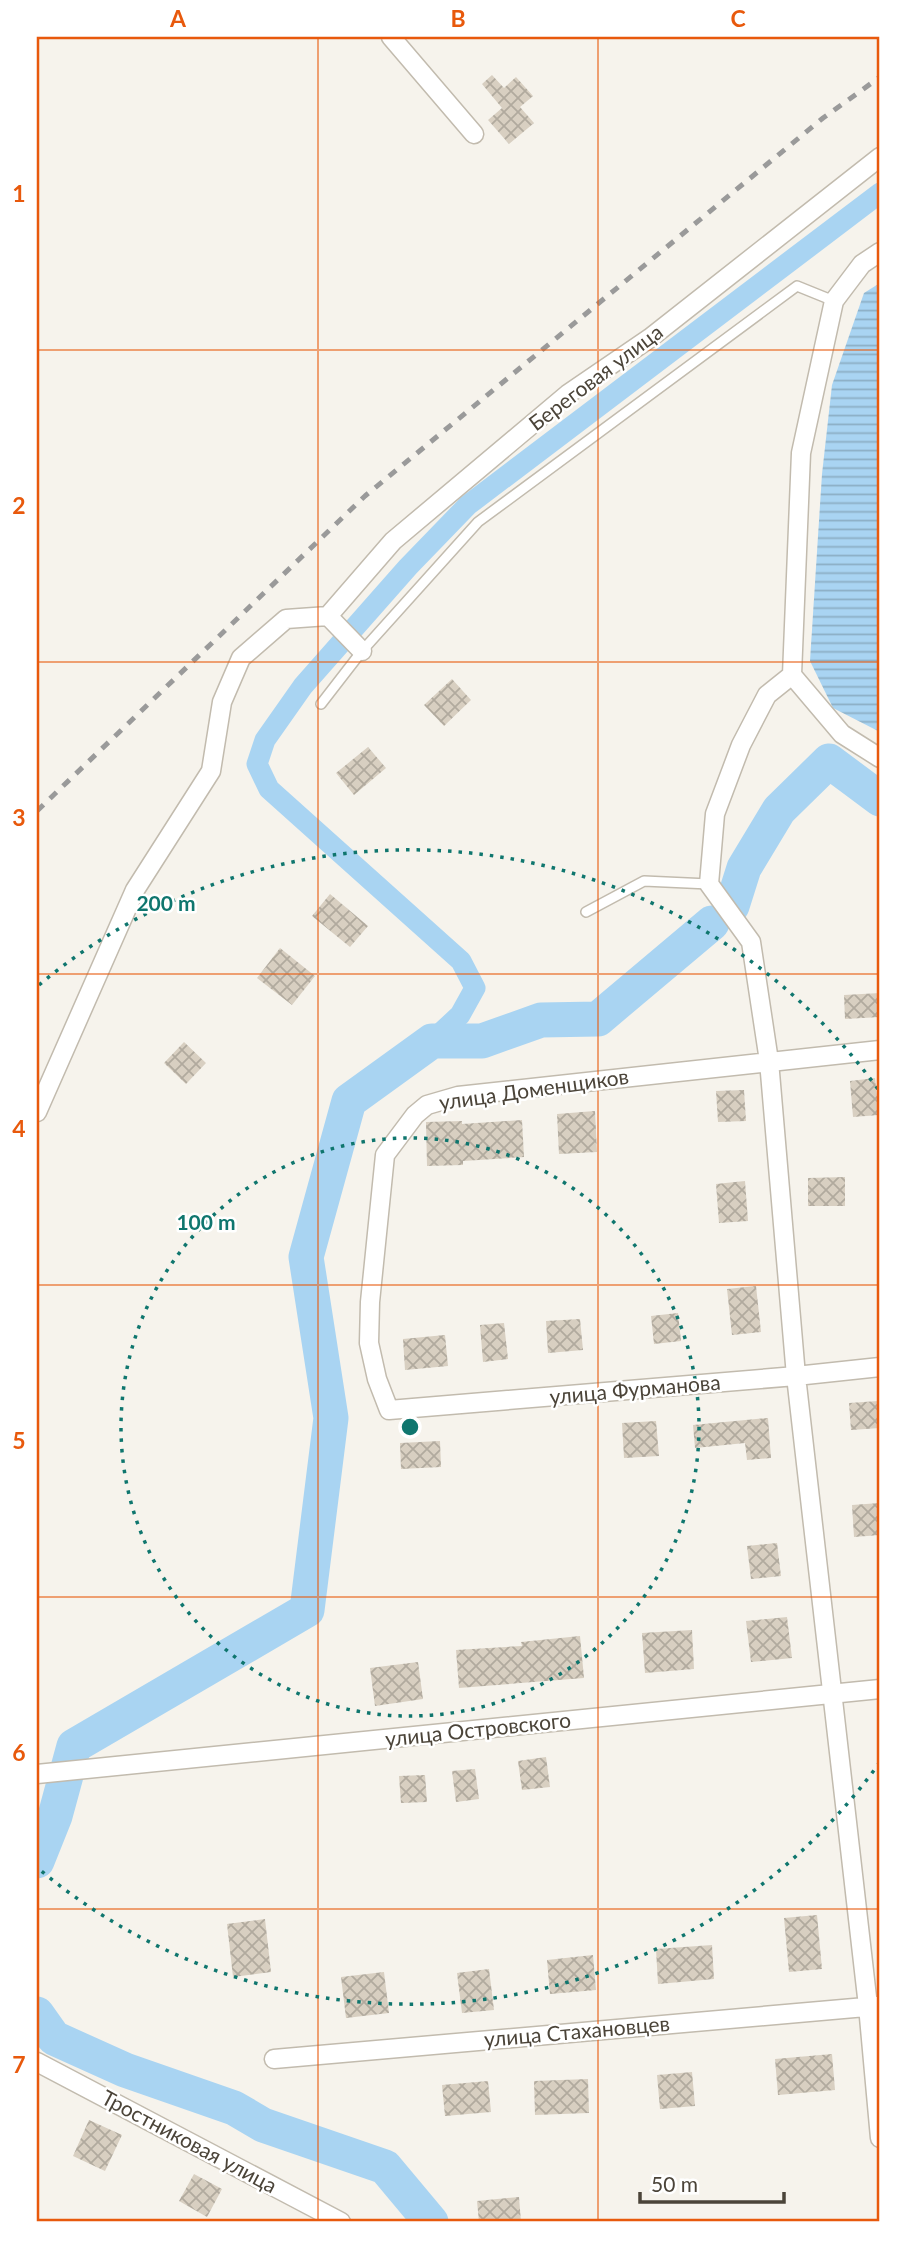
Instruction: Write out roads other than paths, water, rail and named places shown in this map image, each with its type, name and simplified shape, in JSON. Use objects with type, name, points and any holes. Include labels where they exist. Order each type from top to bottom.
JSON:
[{"type":"street","points":[[391,37],[474,134]]},
{"type":"street","name":"Береговая улица","points":[[328,616],[393,541],[568,394],[650,338],[880,157]]},
{"type":"street","points":[[880,252],[862,264],[834,301],[801,453],[792,675],[842,734],[880,758]]},
{"type":"street","points":[[37,1112],[135,890],[211,771],[222,702],[241,658],[286,619],[328,616],[362,651]]},
{"type":"street","points":[[792,675],[766,695],[741,745],[715,814],[709,884],[751,942],[769,1061],[796,1376],[832,1694],[874,2006],[880,2138]]},
{"type":"street","name":"улица Доменщиков","points":[[389,1410],[377,1379],[369,1343],[370,1302],[386,1155],[415,1115],[427,1105],[457,1096],[880,1050]]},
{"type":"street","name":"улица Фурманова","points":[[389,1410],[880,1367]]},
{"type":"street","name":"улица Островского","points":[[45,1774],[880,1689]]},
{"type":"street","name":"улица Стахановцев","points":[[274,2059],[874,2006]]},
{"type":"street","name":"Тростниковая улица","points":[[37,2062],[341,2222]]},
{"type":"lane","points":[[321,704],[362,651],[478,522],[797,286],[834,301]]},
{"type":"lane","points":[[586,912],[644,881],[709,884]]},
{"type":"water","points":[[880,283],[880,732],[833,708],[810,661],[822,474],[832,385],[864,293]]},
{"type":"waterway","points":[[432,1041],[460,1015],[475,988],[461,961],[269,789],[257,764],[265,740],[303,686],[408,567],[468,505],[880,193]]},
{"type":"waterway","points":[[732,906],[744,868],[779,810],[829,761],[880,799]]},
{"type":"waterway","points":[[37,1861],[55,1816],[74,1746],[307,1610],[331,1418],[306,1257],[349,1101],[432,1041],[482,1041],[541,1020],[598,1019],[712,923]]},
{"type":"waterway","points":[[37,2014],[54,2038],[125,2070],[234,2108],[263,2125],[385,2167],[431,2222]]},
{"type":"railway","points":[[37,811],[365,496],[823,118],[880,77]]}]
